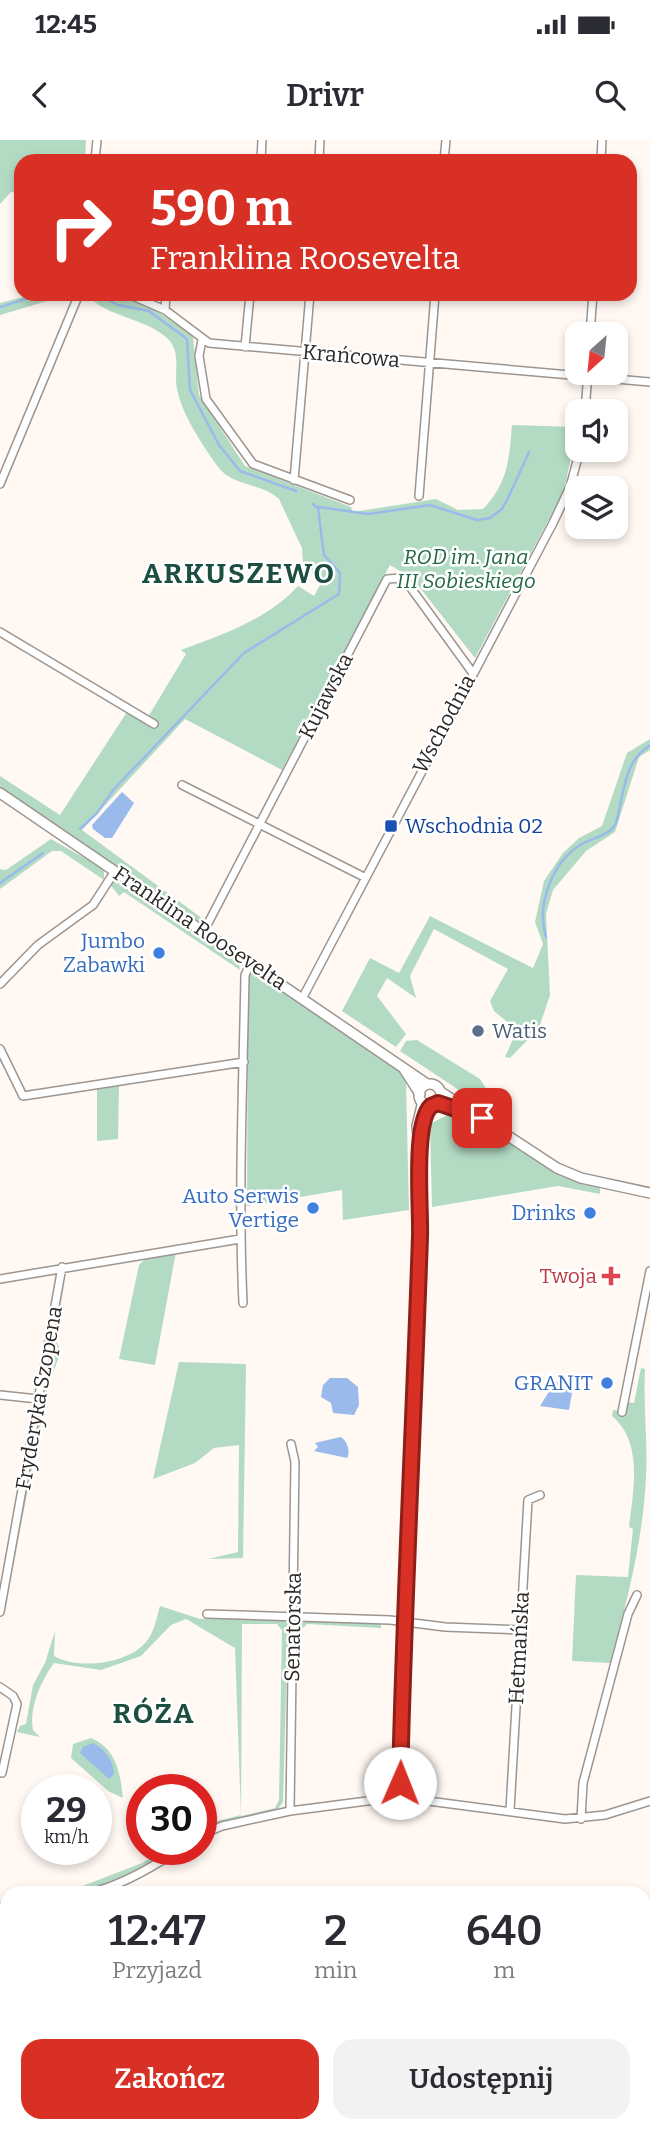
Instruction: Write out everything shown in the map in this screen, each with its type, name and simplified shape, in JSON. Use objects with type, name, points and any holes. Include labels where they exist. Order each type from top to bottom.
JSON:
[{"type":"street","points":[[0,484],[76,301]]},
{"type":"street","name":"Krańcowa","points":[[144,301],[165,310],[202,340],[245,347],[565,373]]},
{"type":"street","points":[[165,310],[166,301]]},
{"type":"street","points":[[245,347],[249,301]]},
{"type":"street","points":[[294,480],[310,301]]},
{"type":"street","points":[[419,496],[435,301]]},
{"type":"street","points":[[591,322],[592,301]]},
{"type":"street","points":[[202,340],[199,356],[205,399],[253,464],[350,500]]},
{"type":"street","name":"Krańcowa","points":[[628,380],[650,382]]},
{"type":"street","name":"Wschodnia","points":[[303,997],[472,672],[566,499],[577,462]]},
{"type":"street","name":"Kujawska","points":[[204,931],[387,579],[394,576],[408,584],[472,672]]},
{"type":"street","points":[[0,632],[154,724]]},
{"type":"street","points":[[182,785],[364,877]]},
{"type":"street","name":"Franklina Roosevelta","points":[[0,793],[427,1084],[437,1086],[441,1092]]},
{"type":"street","points":[[0,984],[38,945],[93,905],[115,871]]},
{"type":"street","points":[[243,1303],[240,1239],[246,975],[251,962]]},
{"type":"street","points":[[0,1049],[23,1096],[244,1062]]},
{"type":"street","name":"Franklina Roosevelta","points":[[399,1063],[428,1101]]},
{"type":"street","points":[[398,1797],[418,1310],[419,1153],[416,1126],[428,1101],[427,1084]]},
{"type":"street","points":[[428,1101],[441,1092],[557,1168],[581,1178],[650,1193]]},
{"type":"street","points":[[428,1101],[482,1118]]},
{"type":"street","points":[[0,1279],[240,1239]]},
{"type":"street","name":"Fryderyka Szopena","points":[[0,1612],[62,1267]]},
{"type":"street","points":[[622,1412],[650,1271]]},
{"type":"street","points":[[0,1395],[38,1399]]},
{"type":"street","name":"Senatorska","points":[[290,1811],[295,1462],[291,1444]]},
{"type":"street","name":"Hetmańska","points":[[510,1810],[528,1500],[540,1495]]},
{"type":"street","points":[[581,1819],[583,1783],[628,1614],[637,1595]]},
{"type":"street","points":[[207,1614],[520,1630]]},
{"type":"street","points":[[0,1687],[13,1696],[17,1704],[2,1773]]},
{"type":"street","points":[[217,1828],[290,1811],[388,1801],[398,1797],[565,1819],[605,1815],[650,1801]]},
{"type":"street","points":[[116,1886],[152,1865]]},
{"type":"green space","points":[[0,140],[86,140],[85,154],[14,154],[14,192],[11,192],[0,204]]},
{"type":"green space","points":[[14,299],[47,301],[0,315],[0,303]]},
{"type":"green space","name":"ROD im. Jana III Sobieskiego","points":[[94,301],[134,301],[168,318],[193,337],[199,395],[245,466],[351,507],[353,512],[436,499],[458,510],[483,509],[498,490],[506,470],[512,425],[565,427],[565,462],[570,462],[564,491],[475,658],[413,579],[390,565],[282,770],[185,719],[82,830],[203,919],[198,922],[0,787],[0,776],[60,815],[127,712],[153,729],[158,722],[148,717],[186,654],[181,650],[259,617],[298,586],[314,596],[323,580],[303,564],[302,548],[279,499],[264,490],[231,478],[218,467],[205,448],[181,403],[176,381],[176,354],[169,340],[149,326],[104,308]]},
{"type":"green space","points":[[650,739],[650,750],[639,757],[615,832],[586,851],[553,890],[546,914],[550,995],[539,1028],[510,1058],[505,1057],[514,1037],[512,1026],[494,1011],[490,1001],[508,969],[434,929],[410,976],[416,998],[387,978],[377,996],[406,1034],[396,1047],[342,1011],[370,958],[399,973],[430,916],[533,968],[543,944],[535,922],[544,881],[563,853],[579,838],[602,826],[627,753]]},
{"type":"green space","points":[[51,839],[104,869],[104,880],[61,851],[52,851],[0,889],[0,869],[6,870]]},
{"type":"green space","points":[[113,880],[119,880],[239,962],[240,970],[124,892],[119,896],[110,884]]},
{"type":"green space","points":[[255,970],[410,1078],[406,1083],[409,1210],[343,1220],[342,1190],[247,1206],[248,995],[249,975]]},
{"type":"green space","points":[[417,1040],[480,1079],[507,1122],[400,1051],[406,1041]]},
{"type":"green space","points":[[119,1086],[118,1139],[97,1141],[97,1089]]},
{"type":"green space","points":[[459,1110],[546,1167],[600,1187],[600,1194],[558,1186],[432,1207],[430,1124],[451,1113],[456,1116]]},
{"type":"green space","points":[[176,1252],[155,1365],[119,1359],[139,1265],[146,1258]]},
{"type":"green space","points":[[66,1275],[55,1339],[61,1351],[48,1386],[0,1633]]},
{"type":"green space","points":[[179,1362],[246,1364],[243,1558],[208,1559],[238,1552],[239,1445],[214,1448],[195,1463],[153,1479]]},
{"type":"green space","points":[[641,1368],[645,1369],[646,1477],[642,1524],[628,1594],[610,1663],[572,1661],[576,1575],[628,1577],[633,1529],[629,1527],[634,1468],[629,1440],[612,1416],[613,1410],[625,1412],[627,1402],[634,1403]]},
{"type":"green space","points":[[160,1606],[200,1619],[280,1619],[288,1623],[283,1802],[278,1809],[217,1826],[217,1821],[241,1815],[235,1648],[186,1619],[171,1625],[141,1656],[101,1670],[54,1663],[34,1703],[33,1730],[40,1737],[17,1732],[20,1726],[26,1724],[33,1685],[45,1663],[55,1631],[54,1656],[89,1664],[127,1655],[146,1642],[153,1630]],"holes":[[[242,1624],[277,1624],[282,1630],[279,1800],[275,1808],[241,1816]]]},
{"type":"green space","points":[[301,1623],[381,1623],[381,1628],[307,1624],[300,1631],[299,1680],[295,1679],[296,1632]]},
{"type":"green space","points":[[91,1738],[107,1748],[116,1763],[123,1798],[112,1793],[112,1774],[89,1774],[71,1758],[73,1744]]},
{"type":"green space","points":[[137,1865],[147,1865],[102,1886],[83,1886]]},
{"type":"water","points":[[122,792],[134,803],[112,838],[105,838],[93,829],[92,825]]},
{"type":"water","points":[[330,1378],[347,1378],[358,1387],[359,1405],[354,1415],[333,1413],[331,1403],[321,1397],[323,1385]]},
{"type":"water","points":[[555,1382],[561,1382],[572,1393],[569,1410],[540,1406]]},
{"type":"water","points":[[340,1437],[348,1446],[347,1458],[314,1451],[318,1447],[315,1443]]},
{"type":"water","points":[[93,1743],[105,1752],[111,1760],[114,1774],[103,1774],[80,1753],[83,1747]]},
{"type":"waterway","points":[[0,307],[19,301]]},
{"type":"waterway","points":[[110,301],[149,311],[187,339],[190,390],[219,445],[240,471],[296,491]]},
{"type":"waterway","points":[[319,507],[368,514],[430,505],[477,520],[490,518],[502,509],[529,452]]},
{"type":"waterway","points":[[80,829],[97,813],[114,789],[244,653],[339,594],[340,573],[324,555],[318,508],[313,504]]},
{"type":"waterway","points":[[546,937],[543,912],[545,898],[555,873],[571,852],[608,832],[615,825],[628,773],[636,758],[650,745]]},
{"type":"waterway","points":[[0,883],[43,853]]},
{"type":"place","name":"Wschodnia 02","points":[[391,826]]},
{"type":"place","name":"Jumbo Zabawki","points":[[159,953]]},
{"type":"place","name":"Watis","points":[[478,1031]]},
{"type":"place","name":"Auto Serwis Vertige","points":[[313,1208]]},
{"type":"place","name":"Drinks","points":[[590,1213]]},
{"type":"place","name":"Twoja","points":[[611,1276]]},
{"type":"place","name":"GRANIT","points":[[607,1383]]},
{"type":"district","name":"ARKUSZEWO","points":[[239,573]]},
{"type":"district","name":"RÓŻA","points":[[154,1713]]},
{"type":"route","points":[[400,1783],[421,1212],[419,1153],[424,1120],[427,1109],[431,1106],[438,1103],[482,1118]]}]
